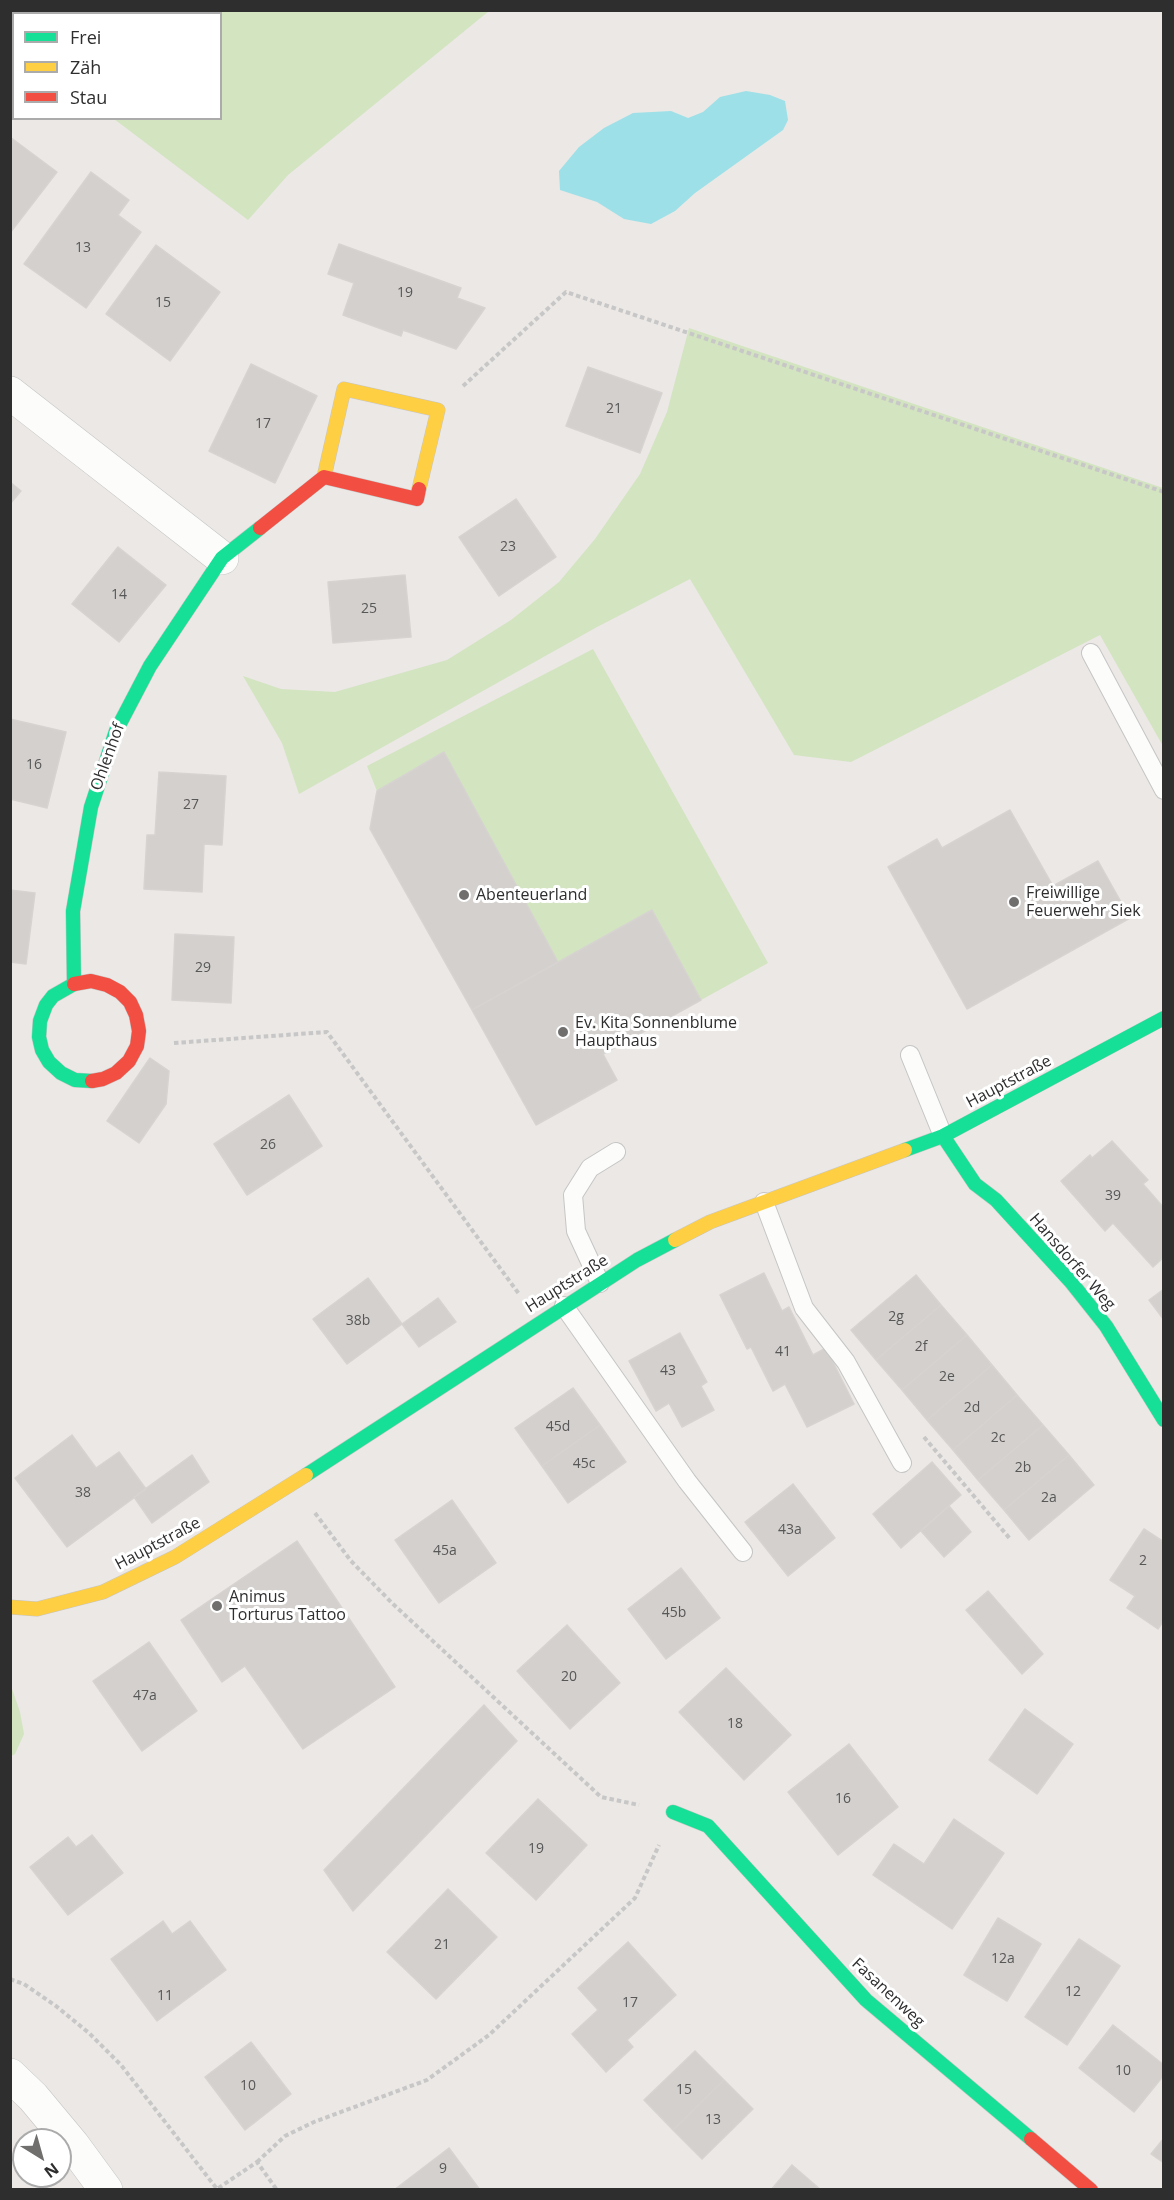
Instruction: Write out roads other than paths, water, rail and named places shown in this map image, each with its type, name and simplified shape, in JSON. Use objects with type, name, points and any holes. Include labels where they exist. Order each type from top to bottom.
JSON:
[{"type":"street","points":[[345,389],[438,410],[417,499],[324,477],[345,389]]},
{"type":"street","points":[[10,393],[222,558]]},
{"type":"street","name":"Ohlenhof","points":[[74,984],[73,911],[91,807],[116,731],[150,666],[222,558],[324,477]]},
{"type":"street","points":[[91,981],[107,985],[120,992],[130,1002],[136,1015],[139,1031],[137,1046],[129,1061],[116,1073],[103,1079],[75,1080],[61,1073],[49,1062],[42,1050],[39,1037],[40,1021],[46,1005],[53,996],[74,984],[91,981]]},
{"type":"street","name":"Hauptstraße","points":[[10,1607],[37,1609],[103,1592],[176,1557],[637,1260],[710,1222],[943,1136],[1164,1018]]},
{"type":"street","name":"Hansdorfer Weg","points":[[943,1136],[975,1184],[1003,1208],[1071,1282],[1106,1326],[1164,1420]]},
{"type":"street","name":"Fasanenweg","points":[[672,1812],[708,1826],[866,2000],[1091,2190]]},
{"type":"street","points":[[10,2074],[33,2097],[73,2145],[106,2190]]},
{"type":"lane","points":[[1091,652],[1164,790]]},
{"type":"lane","points":[[910,1055],[943,1136]]},
{"type":"lane","points":[[600,1283],[576,1231],[573,1195],[590,1168],[616,1152]]},
{"type":"lane","points":[[764,1202],[804,1308],[846,1362],[902,1463]]},
{"type":"lane","points":[[564,1306],[687,1481],[743,1552]]},
{"type":"water","points":[[746,91],[770,95],[785,101],[788,120],[783,130],[695,193],[675,211],[651,224],[624,219],[597,202],[560,190],[559,171],[579,147],[604,128],[633,113],[671,111],[688,118],[703,112],[720,97]]},
{"type":"place","name":"Abenteuerland","points":[[464,895]]},
{"type":"place","name":"Freiwillige Feuerwehr Siek","points":[[1014,902]]},
{"type":"place","name":"Ev. Kita Sonnenblume Haupthaus","points":[[563,1032]]},
{"type":"place","name":"Animus Torturus Tattoo","points":[[217,1606]]}]
